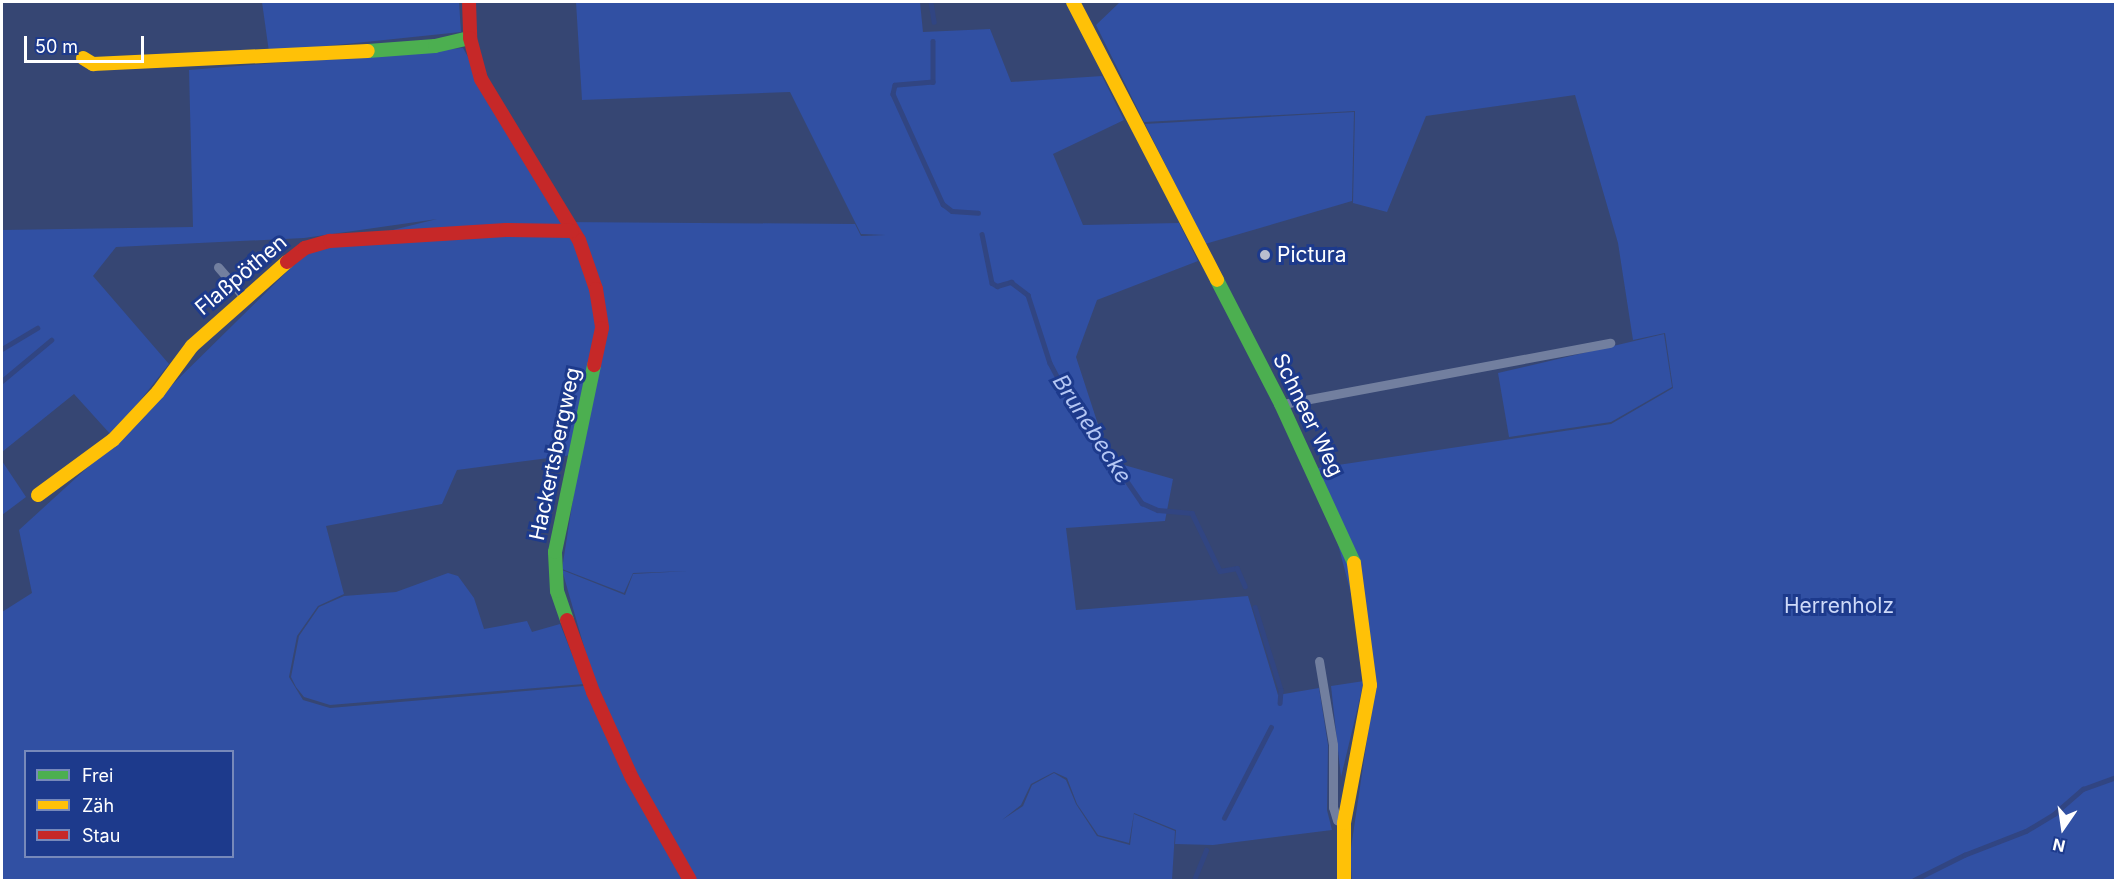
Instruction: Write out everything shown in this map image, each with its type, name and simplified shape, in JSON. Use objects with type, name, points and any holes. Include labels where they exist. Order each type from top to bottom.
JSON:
[{"type":"street","name":"Hackertsbergweg","points":[[469,2],[470,38],[482,79],[588,258],[602,328],[555,552],[557,591],[593,692],[632,777],[690,880]]},
{"type":"street","name":"Schneer Weg","points":[[1073,2],[1281,404],[1354,562],[1370,686],[1344,823],[1344,880]]},
{"type":"street","points":[[83,58],[93,64],[289,57],[435,46],[470,38]]},
{"type":"street","name":"Flaßpöthen","points":[[38,495],[113,440],[158,392],[192,346],[244,297],[288,259],[305,248],[330,241],[506,230],[572,231]]},
{"type":"lane","points":[[218,267],[244,297]]},
{"type":"lane","points":[[1281,404],[1610,343]]},
{"type":"lane","points":[[1319,661],[1333,745],[1333,807],[1337,821],[1344,823]]},
{"type":"green space","points":[[262,2],[459,2],[461,32],[269,52]]},
{"type":"green space","points":[[576,2],[920,2],[923,32],[990,29],[1011,82],[1102,76],[1124,120],[1053,154],[1083,225],[1179,223],[1198,261],[1097,300],[1076,357],[1110,461],[1173,479],[1165,521],[1066,528],[1076,610],[1248,596],[1278,695],[1319,688],[1328,745],[1327,810],[1332,830],[1213,845],[1175,844],[1176,830],[1134,813],[1129,843],[1098,835],[1077,804],[1067,778],[1054,772],[1031,784],[1021,805],[1002,820],[1023,806],[1032,785],[1054,773],[1066,780],[1076,804],[1097,836],[1130,845],[1134,814],[1175,831],[1172,880],[2,880],[2,612],[32,593],[19,530],[99,457],[308,251],[437,219],[304,238],[116,247],[93,276],[169,364],[112,436],[74,394],[2,452],[2,230],[193,227],[189,70],[463,48],[560,222],[855,224],[861,236],[886,235],[861,234],[790,92],[582,100]],"holes":[[[580,454],[562,569],[624,593],[633,573],[688,571],[633,574],[625,595],[562,570],[595,685],[330,708],[303,700],[289,677],[297,636],[318,606],[344,594],[326,526],[442,504],[457,470]]]},
{"type":"green space","name":"Herrenholz","points":[[1120,2],[2115,2],[2115,880],[1352,880],[1350,855],[1375,685],[1318,468],[1611,424],[1673,388],[1665,333],[1633,340],[1618,243],[1575,95],[1426,116],[1387,212],[1353,203],[1355,111],[1144,122],[1096,25]]},
{"type":"green space","points":[[1354,112],[1352,201],[1205,244],[1145,124]]},
{"type":"green space","points":[[1664,334],[1672,387],[1611,422],[1509,437],[1498,373]]},
{"type":"green space","points":[[2,461],[26,497],[2,515]]},
{"type":"green space","points":[[448,573],[458,576],[474,598],[484,629],[527,621],[532,632],[560,624],[584,684],[330,705],[304,697],[291,677],[299,636],[319,607],[344,596],[396,592]]},
{"type":"green space","points":[[1364,681],[1341,777],[1331,686]]},
{"type":"waterway","points":[[931,2],[934,22]]},
{"type":"waterway","name":"Brunebecke","points":[[933,41],[933,82],[895,85],[893,94],[943,204],[952,211],[978,213]]},
{"type":"waterway","name":"Brunebecke","points":[[982,234],[992,283],[997,286],[1011,282],[1028,295],[1050,363],[1065,391],[1142,503],[1158,510],[1192,513],[1220,571],[1237,568],[1245,586]]},
{"type":"waterway","points":[[2,349],[37,328]]},
{"type":"waterway","points":[[2,381],[51,340]]},
{"type":"waterway","name":"Brunebecke","points":[[1255,607],[1281,690],[1280,703]]},
{"type":"waterway","name":"Brunebecke","points":[[1224,818],[1271,727]]},
{"type":"waterway","points":[[1914,880],[1964,855],[2026,831],[2054,814],[2083,789],[2116,777]]},
{"type":"waterway","name":"Brunebecke","points":[[1194,880],[1206,850]]},
{"type":"traffic: fast","points":[[368,51],[435,46],[470,38]]},
{"type":"traffic: fast","points":[[1217,280],[1281,404],[1354,563]]},
{"type":"traffic: fast","points":[[567,620],[557,591],[555,552],[594,365]]},
{"type":"traffic: slow","points":[[1073,2],[1217,280]]},
{"type":"traffic: slow","points":[[83,58],[93,64],[368,51]]},
{"type":"traffic: slow","points":[[38,495],[113,440],[158,392],[192,346],[287,262]]},
{"type":"traffic: slow","points":[[1344,880],[1344,823],[1370,685],[1354,563]]},
{"type":"traffic: jam","points":[[469,2],[470,38],[481,79],[579,240],[596,289],[602,328],[594,365]]},
{"type":"traffic: jam","points":[[287,262],[305,248],[330,241],[506,230],[572,231]]},
{"type":"traffic: jam","points":[[567,620],[593,692],[632,778],[690,880]]},
{"type":"place","name":"Pictura","points":[[1265,255]]}]
